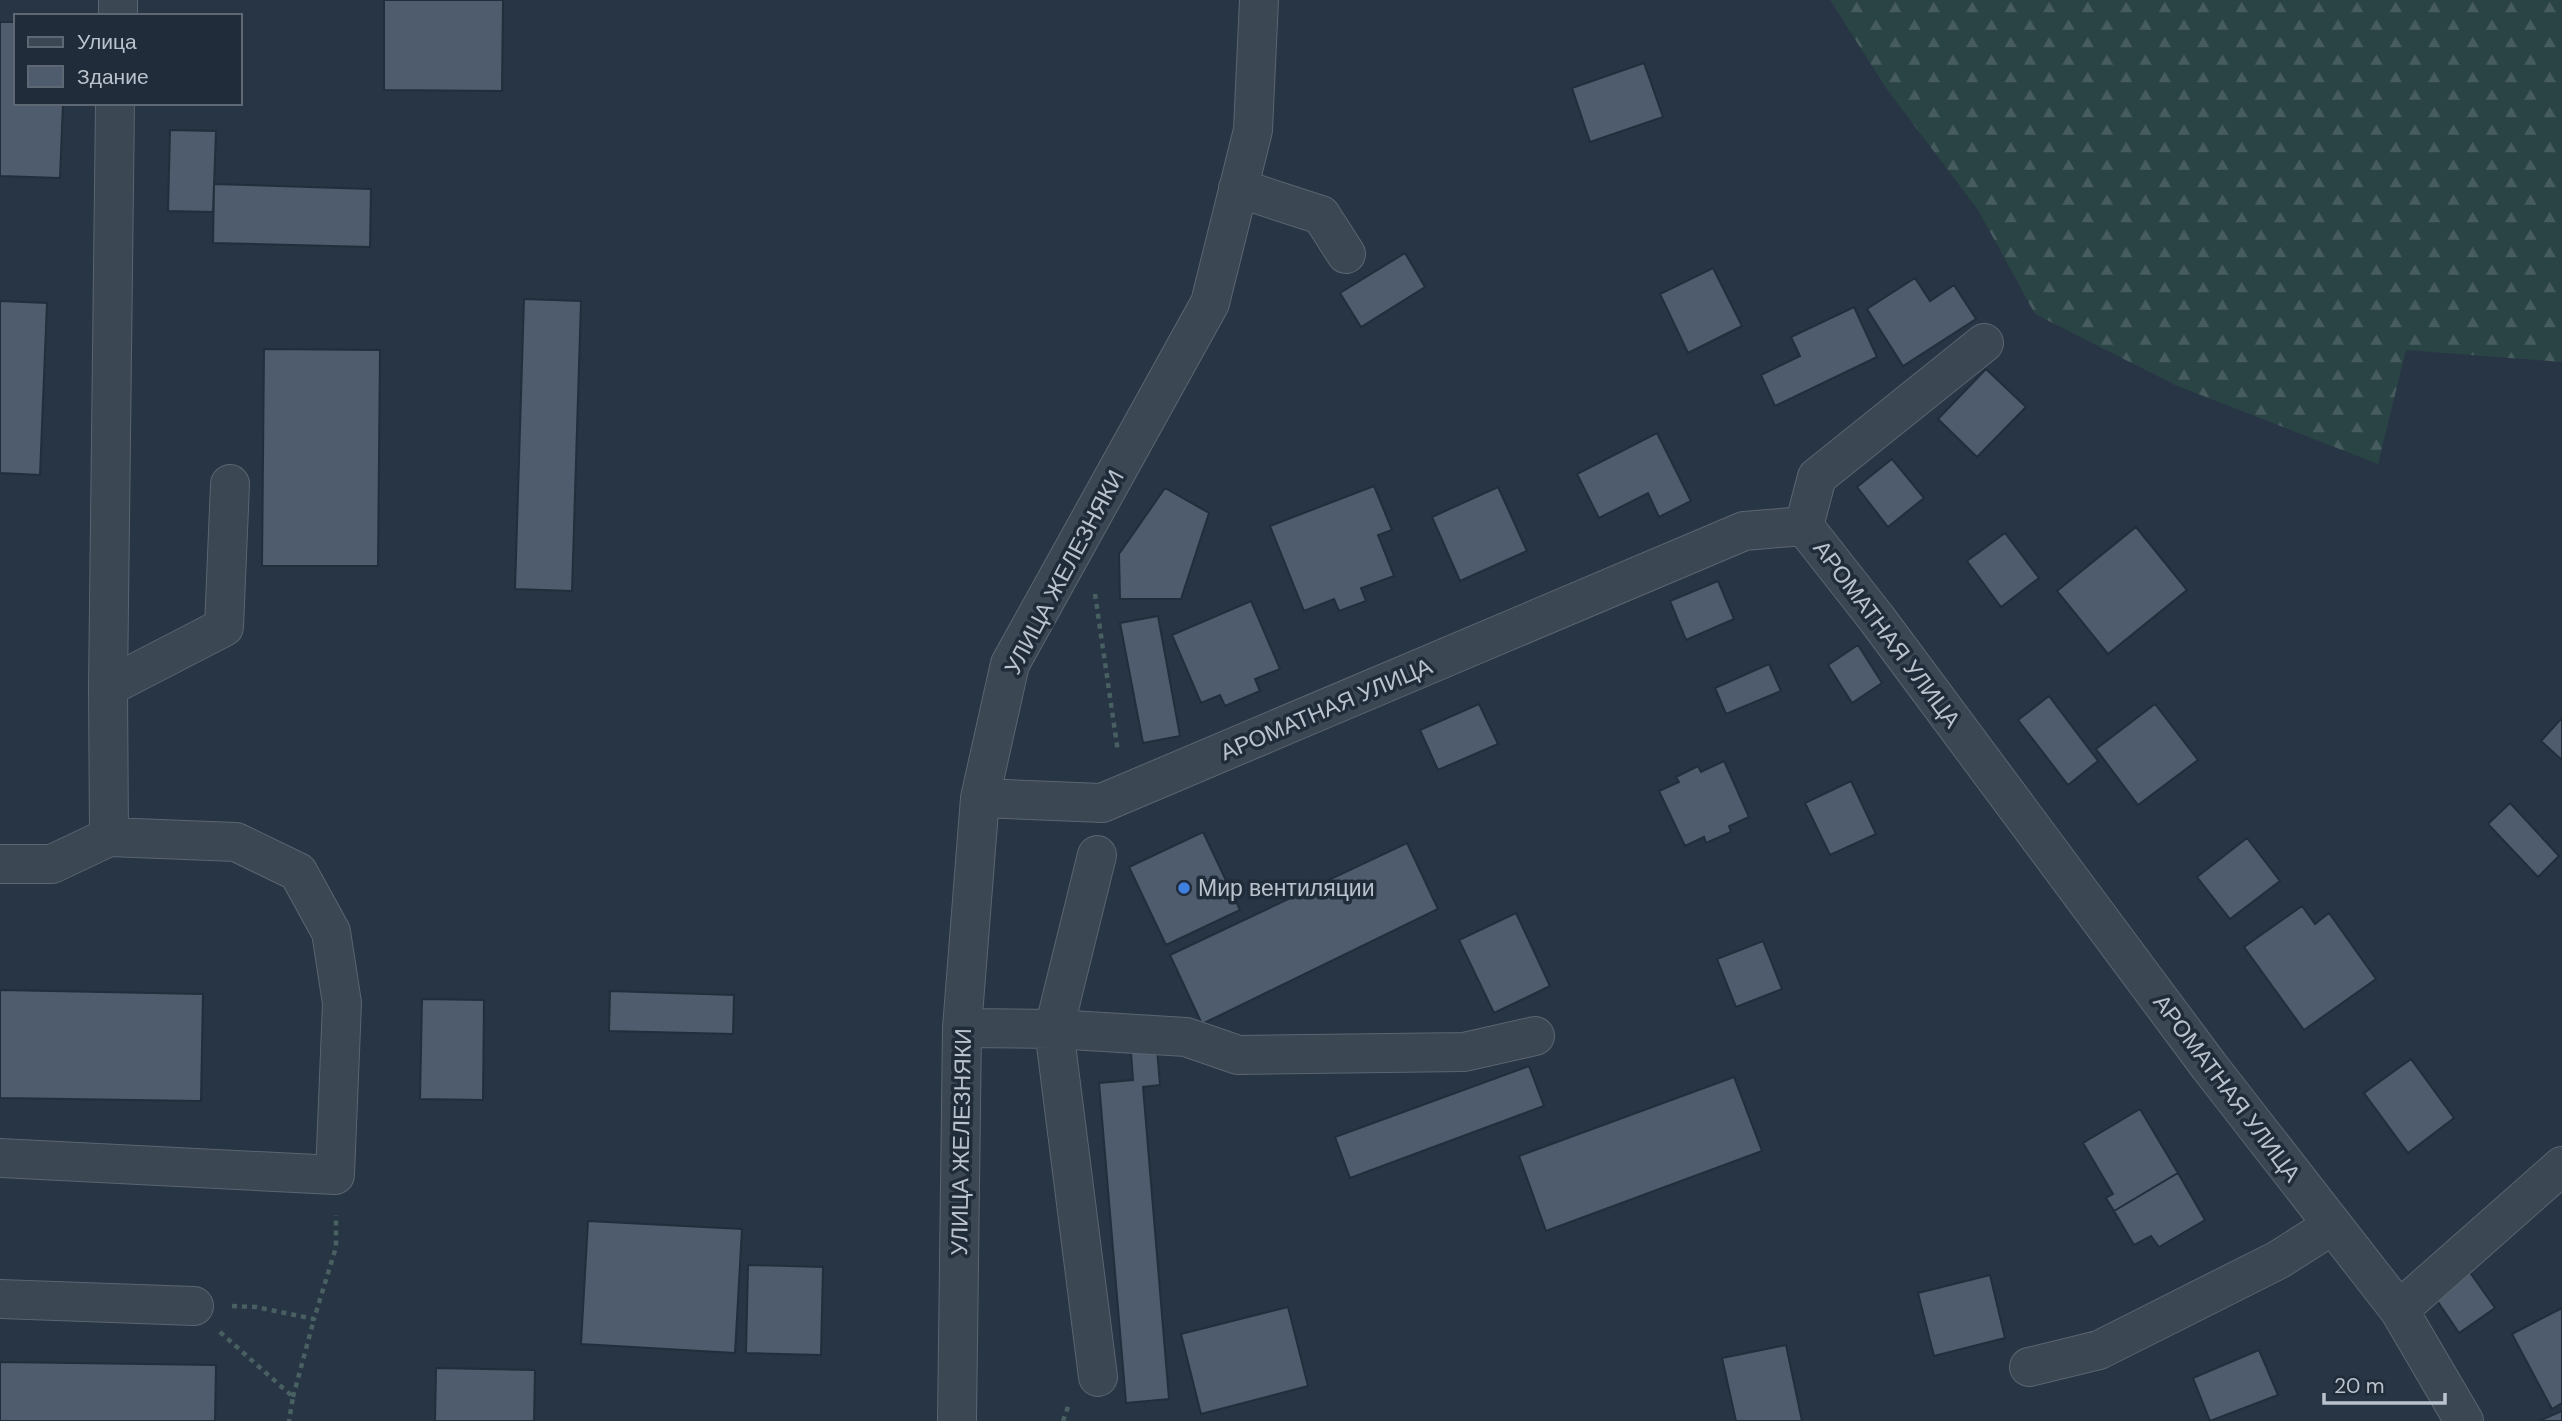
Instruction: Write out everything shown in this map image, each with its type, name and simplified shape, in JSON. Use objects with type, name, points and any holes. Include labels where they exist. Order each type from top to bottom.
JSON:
[{"type":"street","name":"УЛИЦА ЖЕЛЕЗНЯКИ","points":[[957,1421],[962,1028],[980,798],[1010,664],[1210,303],[1253,130],[1259,0]]},
{"type":"street","points":[[109,837],[108,687],[115,105]]},
{"type":"street","points":[[1238,188],[1321,215],[1346,254]]},
{"type":"street","points":[[1804,526],[1817,477],[1984,343]]},
{"type":"street","points":[[108,687],[224,627],[229,484]]},
{"type":"street","name":"АРОМАТНАЯ УЛИЦА","points":[[980,798],[1102,803],[1744,531],[1804,526],[1886,630],[2209,1066],[2399,1310],[2464,1421]]},
{"type":"street","points":[[0,864],[52,864],[109,837],[236,842],[298,872],[331,932],[342,1003],[335,1175],[0,1158]]},
{"type":"street","points":[[1097,855],[1054,1029],[1098,1377]]},
{"type":"street","points":[[962,1028],[1054,1029],[1186,1037],[1238,1055],[1464,1052],[1535,1036]]},
{"type":"street","points":[[2399,1310],[2562,1166]]},
{"type":"street","points":[[2029,1367],[2099,1350],[2278,1259],[2333,1225]]},
{"type":"street","points":[[0,1299],[194,1306]]},
{"type":"path","points":[[1094,585],[1119,755],[1102,803]]},
{"type":"path","points":[[289,1421],[314,1319],[336,1247],[335,1175]]},
{"type":"path","points":[[194,1306],[256,1307],[314,1319]]},
{"type":"path","points":[[194,1306],[247,1359],[293,1397]]},
{"type":"green space","points":[[1830,0],[2562,0],[2562,362],[2406,350],[2378,464],[2175,385],[2035,314],[1978,210],[1886,88]]},
{"type":"building","points":[[384,0],[503,0],[502,91],[384,90]]},
{"type":"building","points":[[0,22],[14,22],[14,105],[63,105],[60,178],[0,176]]},
{"type":"building","points":[[1644,63],[1663,117],[1590,142],[1572,88]]},
{"type":"building","points":[[170,130],[216,131],[213,212],[168,211]]},
{"type":"building","points":[[214,184],[371,189],[370,247],[213,243]]},
{"type":"building","points":[[1405,253],[1425,287],[1361,327],[1340,293]]},
{"type":"building","points":[[1713,268],[1742,326],[1688,353],[1660,294]]},
{"type":"building","points":[[1915,278],[1930,301],[1954,285],[1976,319],[1903,366],[1867,309]]},
{"type":"building","points":[[524,299],[581,301],[572,591],[515,589]]},
{"type":"building","points":[[0,301],[47,303],[40,475],[0,473]]},
{"type":"building","points":[[1854,307],[1877,357],[1775,406],[1761,375],[1800,356],[1791,337]]},
{"type":"building","points":[[264,349],[380,350],[378,566],[262,566]]},
{"type":"building","points":[[1986,369],[2026,407],[1977,457],[1938,419]]},
{"type":"building","points":[[1657,433],[1691,501],[1659,517],[1648,493],[1599,518],[1577,474]]},
{"type":"building","points":[[1892,459],[1924,498],[1888,527],[1857,487]]},
{"type":"building","points":[[1374,486],[1392,530],[1378,535],[1394,576],[1361,588],[1366,601],[1339,611],[1334,599],[1304,611],[1270,526]]},
{"type":"building","points":[[1498,487],[1527,551],[1460,581],[1432,517]]},
{"type":"building","points":[[1165,488],[1209,513],[1181,599],[1120,599],[1119,554]]},
{"type":"building","points":[[2136,527],[2187,590],[2108,654],[2057,591]]},
{"type":"building","points":[[2005,533],[2039,578],[2001,607],[1967,561]]},
{"type":"building","points":[[1718,581],[1734,619],[1686,640],[1670,601]]},
{"type":"building","points":[[1251,601],[1280,669],[1255,679],[1260,691],[1225,706],[1220,695],[1201,703],[1172,635]]},
{"type":"building","points":[[1158,616],[1180,736],[1143,743],[1120,623]]},
{"type":"building","points":[[1858,645],[1882,683],[1852,703],[1828,665]]},
{"type":"building","points":[[1769,664],[1781,691],[1726,714],[1715,688]]},
{"type":"building","points":[[2049,696],[2098,761],[2068,785],[2018,720]]},
{"type":"building","points":[[1479,704],[1498,744],[1438,770],[1420,730]]},
{"type":"building","points":[[2155,704],[2198,760],[2138,805],[2096,749]]},
{"type":"building","points":[[2562,718],[2562,760],[2541,741]]},
{"type":"building","points":[[1724,761],[1749,817],[1729,826],[1731,832],[1706,843],[1704,837],[1685,846],[1659,791],[1679,782],[1676,777],[1698,766],[1701,772]]},
{"type":"building","points":[[1851,781],[1876,834],[1830,855],[1805,803]]},
{"type":"building","points":[[2510,803],[2559,856],[2538,877],[2488,824]]},
{"type":"building","name":"Мир вентиляции","points":[[1203,832],[1240,910],[1166,945],[1129,867]]},
{"type":"building","points":[[2247,838],[2280,881],[2230,919],[2197,877]]},
{"type":"building","points":[[1407,843],[1438,909],[1202,1024],[1170,955]]},
{"type":"building","points":[[2302,906],[2315,924],[2329,913],[2376,979],[2304,1030],[2244,947]]},
{"type":"building","points":[[1516,913],[1550,986],[1494,1013],[1459,940]]},
{"type":"building","points":[[1763,941],[1782,989],[1736,1007],[1717,959]]},
{"type":"building","points":[[0,990],[203,994],[201,1101],[0,1098]]},
{"type":"building","points":[[610,991],[734,995],[733,1034],[609,1031]]},
{"type":"building","points":[[422,999],[484,1000],[483,1100],[420,1099]]},
{"type":"building","points":[[1157,1049],[1160,1085],[1143,1087],[1169,1399],[1126,1403],[1099,1083],[1133,1080],[1131,1052]]},
{"type":"building","points":[[2411,1059],[2454,1118],[2408,1153],[2364,1093]]},
{"type":"building","points":[[1529,1066],[1544,1106],[1350,1178],[1335,1137]]},
{"type":"building","points":[[1734,1077],[1762,1151],[1546,1231],[1519,1156]]},
{"type":"building","points":[[2140,1109],[2178,1173],[2114,1211],[2106,1198],[2113,1194],[2083,1143]]},
{"type":"building","points":[[2178,1173],[2205,1220],[2159,1247],[2151,1236],[2134,1245],[2114,1211]]},
{"type":"building","points":[[588,1221],[742,1229],[735,1353],[581,1344]]},
{"type":"building","points":[[748,1265],[823,1267],[821,1355],[746,1353]]},
{"type":"building","points":[[2469,1271],[2495,1308],[2459,1333],[2434,1296]]},
{"type":"building","points":[[1990,1275],[2005,1338],[1934,1356],[1918,1293]]},
{"type":"building","points":[[1288,1307],[1308,1386],[1201,1414],[1181,1334]]},
{"type":"building","points":[[2562,1308],[2562,1403],[2552,1409],[2512,1334]]},
{"type":"building","points":[[1786,1345],[1802,1421],[1736,1421],[1722,1358]]},
{"type":"building","points":[[2259,1350],[2278,1395],[2210,1421],[2193,1378]]},
{"type":"building","points":[[0,1362],[216,1365],[215,1421],[0,1421]]},
{"type":"building","points":[[436,1368],[535,1370],[534,1421],[435,1421]]},
{"type":"building","points":[[2562,1411],[2562,1421],[2539,1421]]},
{"type":"place","name":"Мир вентиляции","points":[[1184,888]]}]
